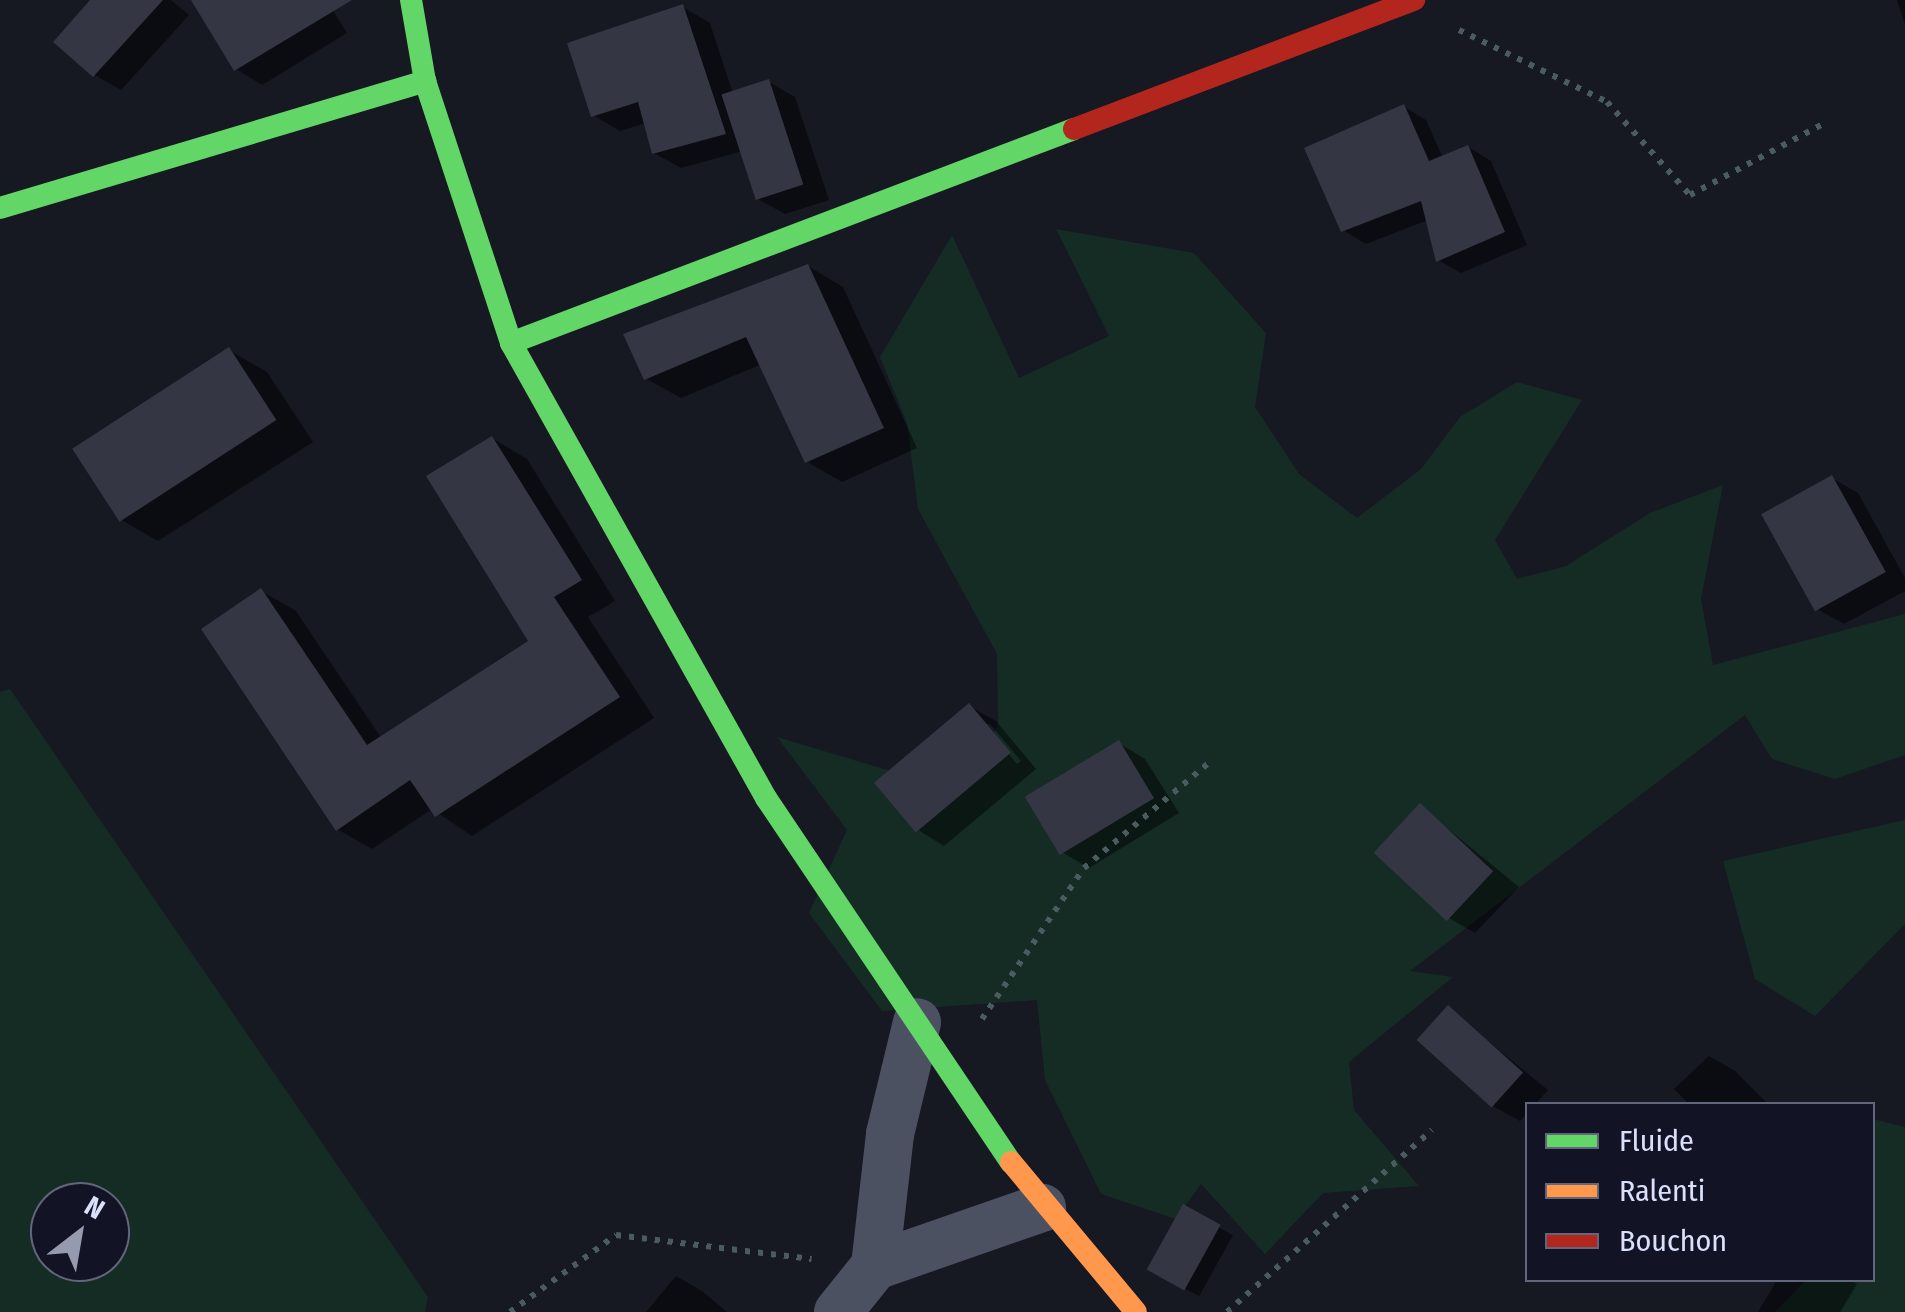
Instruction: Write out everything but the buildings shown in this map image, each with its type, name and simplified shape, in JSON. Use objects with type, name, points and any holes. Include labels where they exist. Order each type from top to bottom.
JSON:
[{"type":"street","points":[[411,0],[425,81],[512,343],[766,798],[1042,1208],[1136,1312]]},
{"type":"street","points":[[512,343],[1409,2]]},
{"type":"street","points":[[0,208],[425,81]]},
{"type":"street","points":[[875,1266],[890,1134],[929,1040]]},
{"type":"street","points":[[838,1312],[875,1266],[1042,1208]]},
{"type":"path","points":[[1409,2],[1607,102],[1690,196],[1823,124]]},
{"type":"path","points":[[929,1040],[1004,997],[1084,868],[1211,761]]},
{"type":"path","points":[[1228,1312],[1432,1130]]},
{"type":"path","points":[[510,1312],[616,1235],[875,1266]]},
{"type":"green space","points":[[1056,229],[1194,253],[1266,333],[1255,407],[1299,474],[1357,518],[1421,469],[1460,417],[1517,382],[1582,400],[1495,540],[1517,579],[1566,566],[1650,513],[1723,485],[1701,599],[1713,665],[1905,614],[1905,755],[1835,779],[1772,759],[1745,715],[1410,971],[1453,977],[1349,1062],[1354,1110],[1419,1186],[1323,1193],[1265,1254],[1201,1184],[1176,1219],[1101,1194],[1045,1080],[1037,1000],[882,1011],[809,913],[847,830],[777,737],[961,792],[998,725],[997,654],[918,509],[907,423],[880,357],[952,235],[1019,378],[1109,336]]},
{"type":"green space","points":[[10,689],[428,1297],[425,1312],[0,1312],[0,692]]},
{"type":"green space","points":[[1905,820],[1905,924],[1815,1016],[1755,979],[1723,861]]},
{"type":"green space","points":[[1875,1120],[1905,1127],[1905,1312],[1775,1312],[1804,1282],[1875,1282]]},
{"type":"traffic: fast","points":[[411,0],[425,81],[511,343],[766,798],[1011,1162]]},
{"type":"traffic: fast","points":[[0,208],[425,81]]},
{"type":"traffic: fast","points":[[511,343],[1074,129]]},
{"type":"traffic: slow","points":[[1011,1162],[1136,1312]]},
{"type":"traffic: jam","points":[[1074,129],[1414,0]]}]
